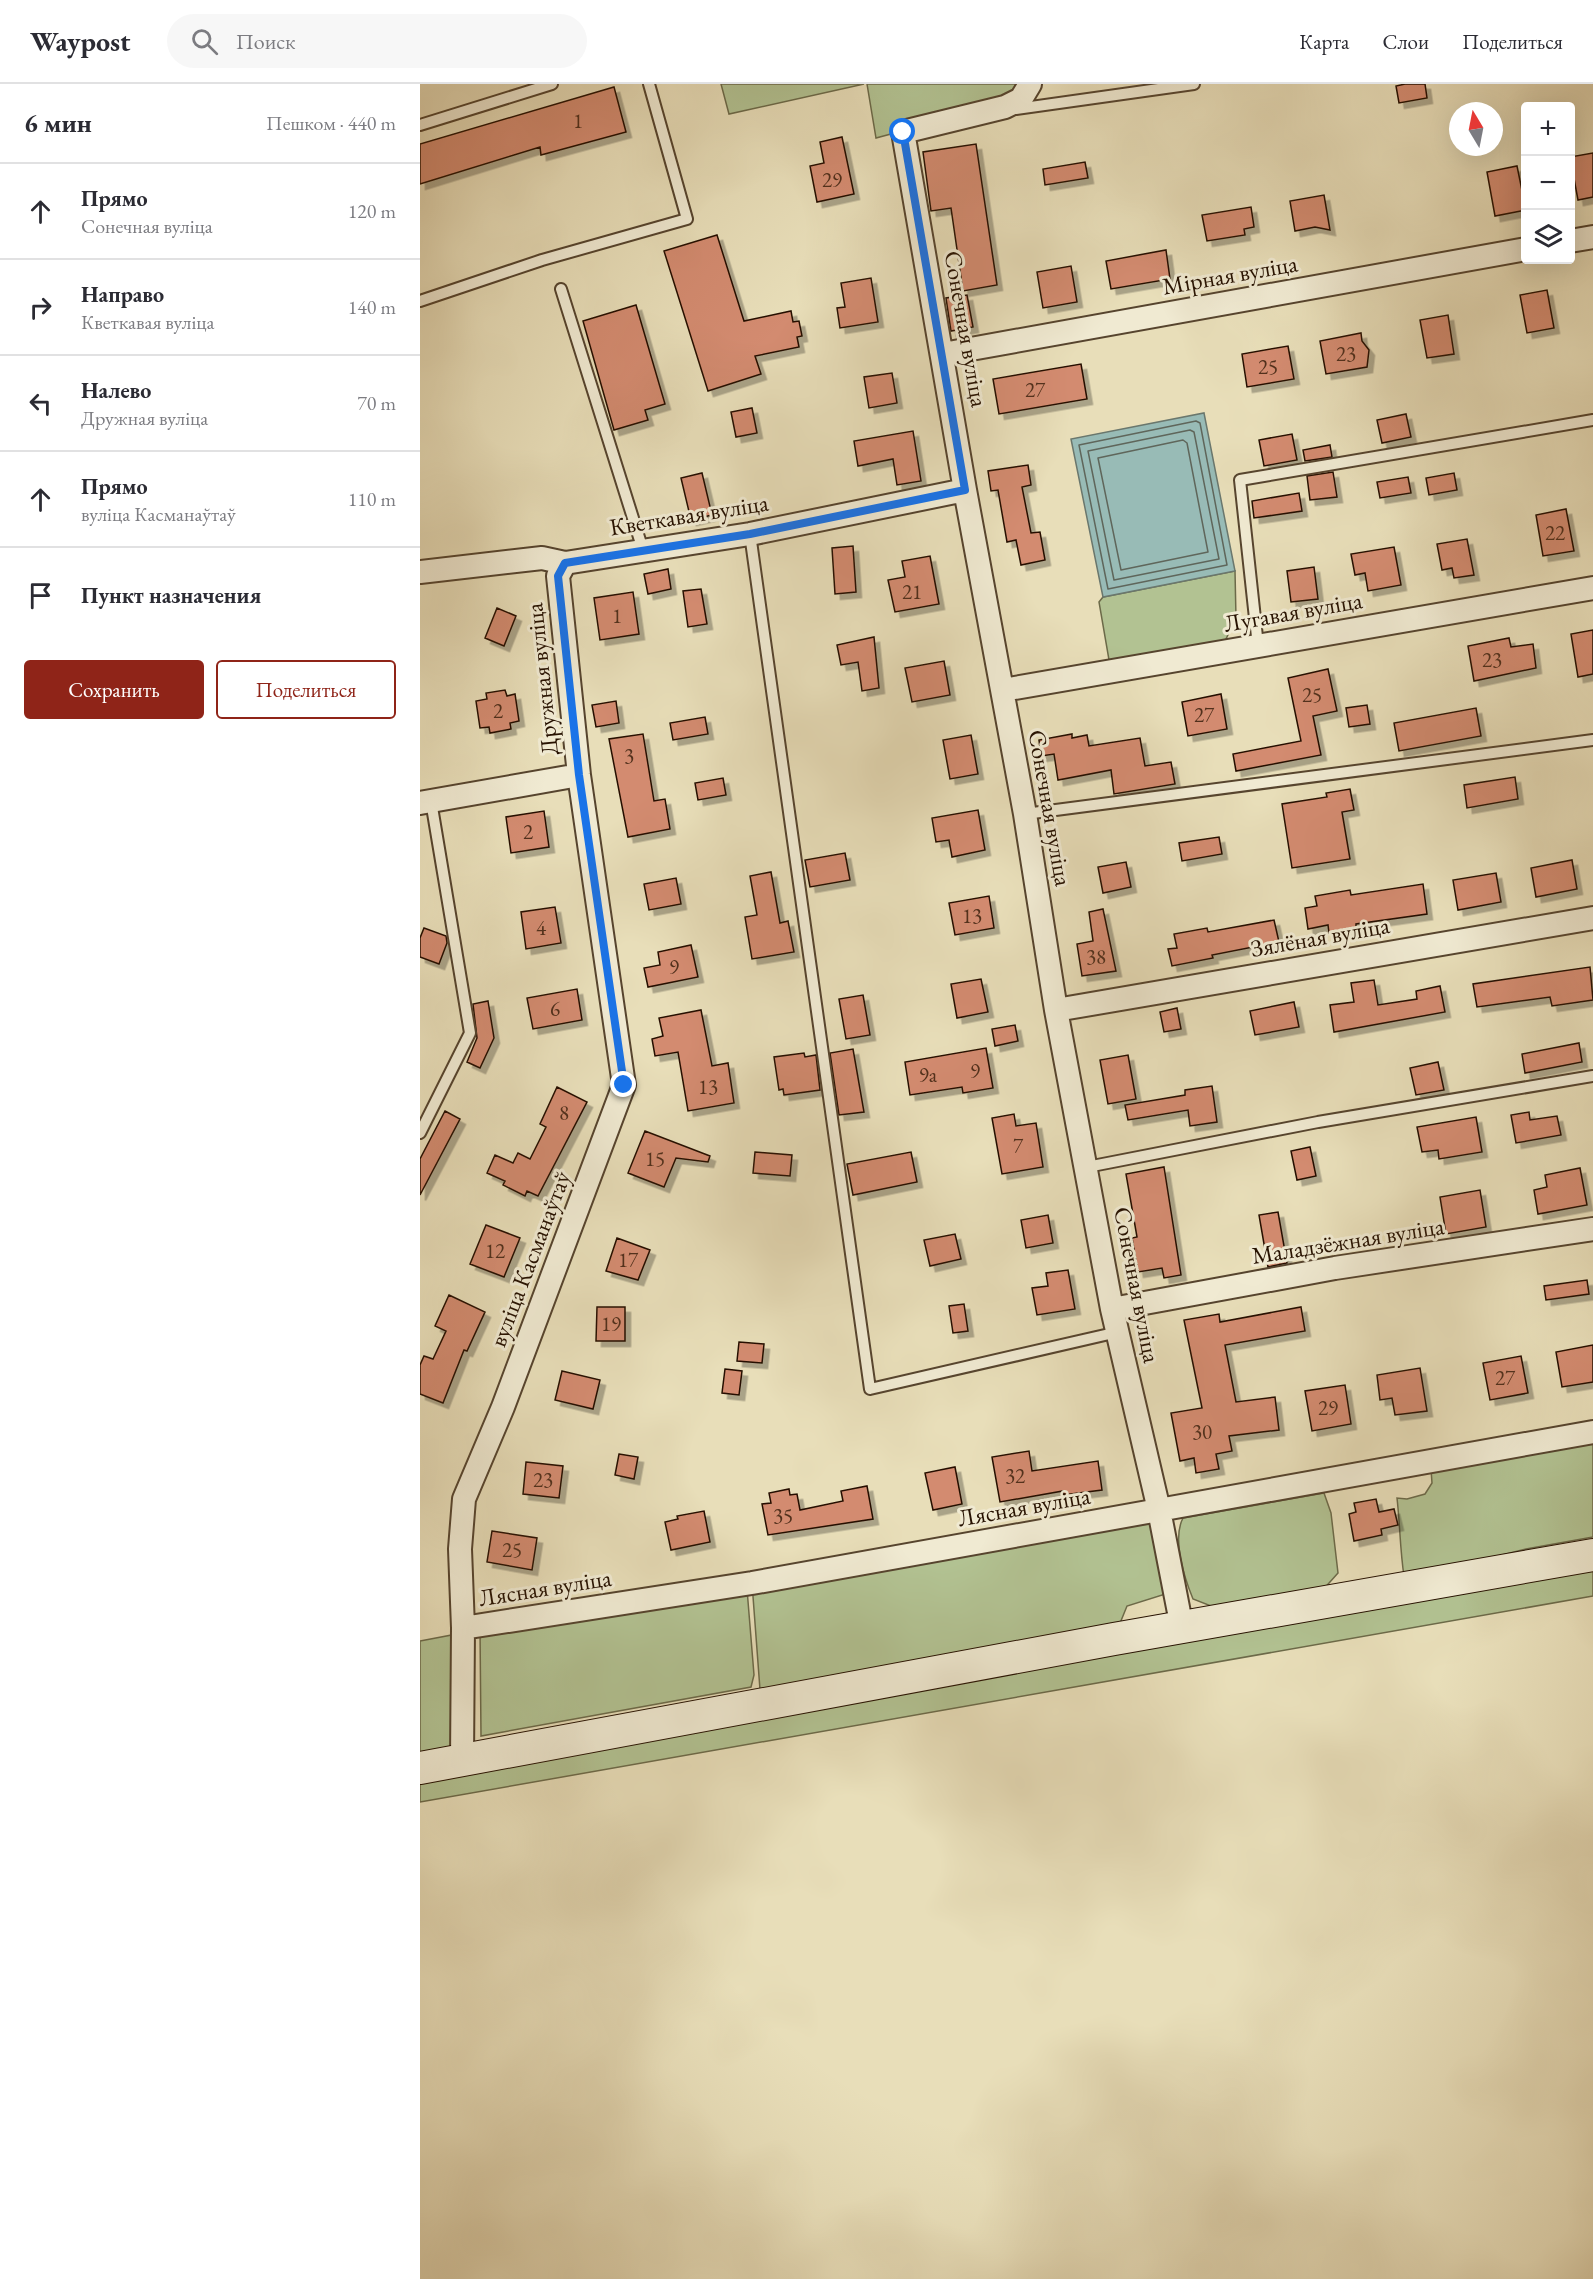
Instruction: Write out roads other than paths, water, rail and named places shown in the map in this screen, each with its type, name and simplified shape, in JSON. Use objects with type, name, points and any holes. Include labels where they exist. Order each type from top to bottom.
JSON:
[{"type":"main road","points":[[420,1767],[1593,1555]]},
{"type":"street","name":"Сонечная вуліца","points":[[1030,84],[1021,99],[982,114],[903,132],[965,490],[1025,814],[1056,1010],[1112,1309],[1159,1510],[1182,1628]]},
{"type":"street","points":[[1575,240],[1593,237]]},
{"type":"street","name":"Мірная вуліца","points":[[943,354],[1521,250]]},
{"type":"street","name":"Кветкавая вуліца","points":[[420,572],[542,558],[565,563],[750,534],[965,490]]},
{"type":"street","name":"Дружная вуліца","points":[[426,802],[579,775],[558,576],[565,563]]},
{"type":"street","name":"Лугавая вуліца","points":[[1002,690],[1593,588]]},
{"type":"street","name":"вуліца Касманаўтаў","points":[[462,1760],[463,1628],[460,1549],[464,1499],[503,1407],[624,1085],[579,775]]},
{"type":"street","name":"Зялёная вуліца","points":[[1056,1010],[1593,918]]},
{"type":"street","name":"Маладзёжная вуліца","points":[[1112,1309],[1335,1268],[1593,1229]]},
{"type":"street","name":"Лясная вуліца","points":[[463,1628],[752,1583],[1593,1432]]},
{"type":"lane","points":[[420,125],[550,84]]},
{"type":"lane","points":[[420,302],[542,260],[687,219],[649,84]]},
{"type":"lane","points":[[982,114],[1194,84]]},
{"type":"lane","points":[[561,289],[643,550]]},
{"type":"lane","points":[[1258,646],[1239,480],[1593,420]]},
{"type":"lane","points":[[750,534],[870,1389],[1118,1332]]},
{"type":"lane","points":[[1025,814],[1593,740]]},
{"type":"lane","points":[[420,1133],[470,1033],[426,802]]},
{"type":"lane","points":[[1087,1167],[1318,1122],[1593,1076]]},
{"type":"water","points":[[1204,413],[1235,571],[1103,597],[1071,439]]}]
